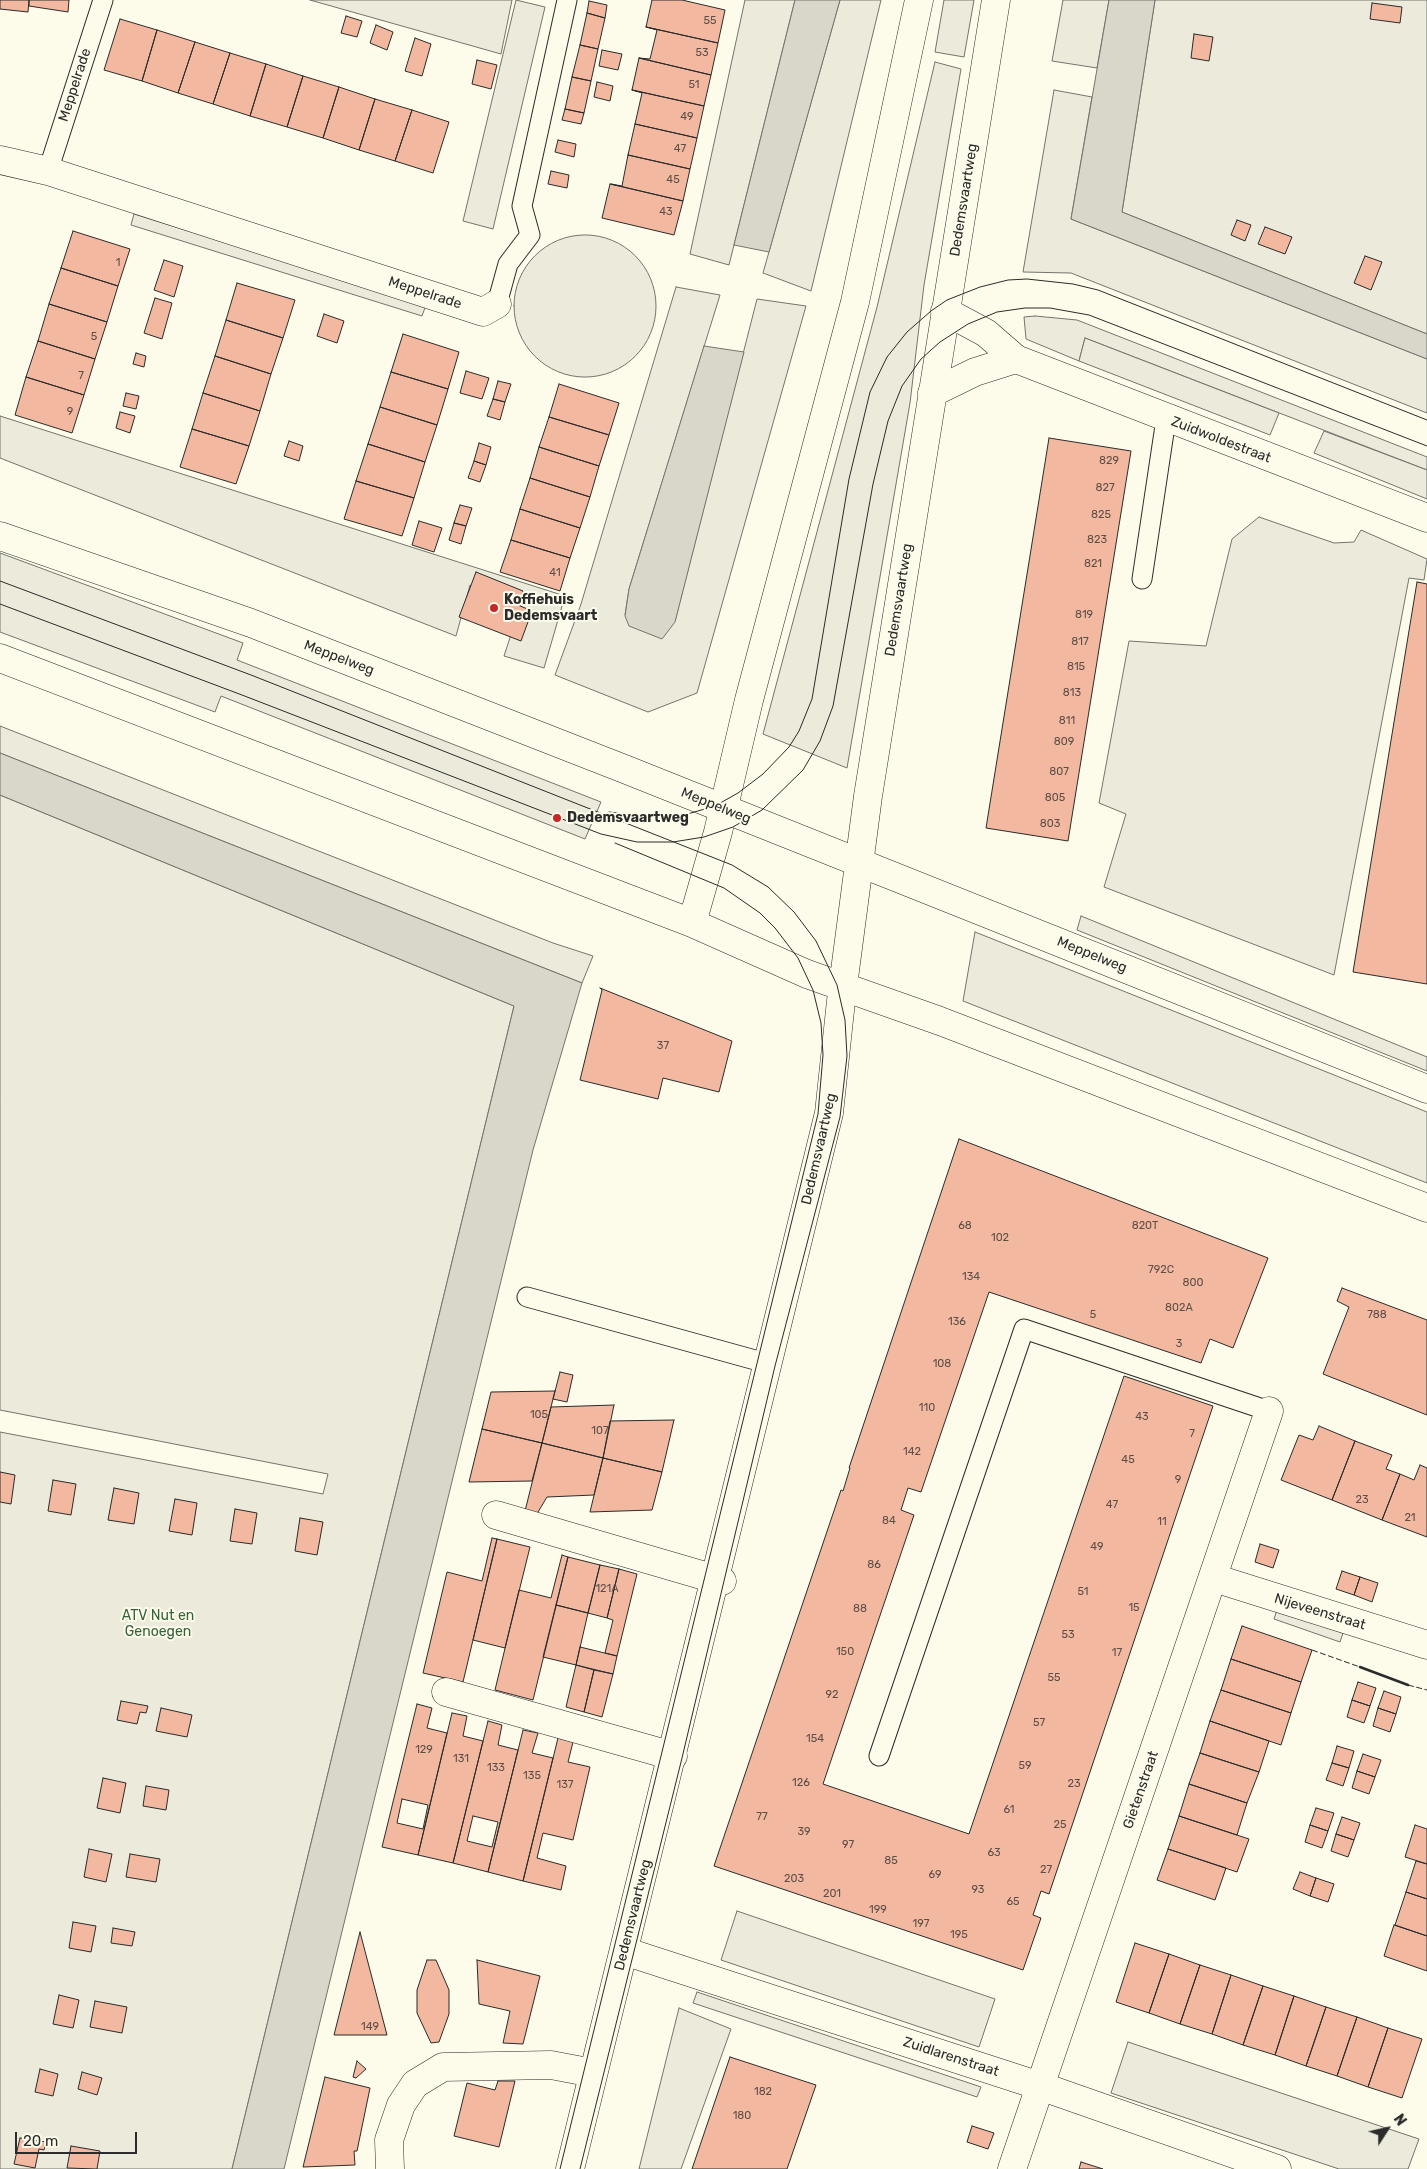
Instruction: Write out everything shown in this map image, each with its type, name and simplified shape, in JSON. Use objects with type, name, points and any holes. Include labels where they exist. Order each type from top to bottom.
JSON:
[{"type":"main road","points":[[692,923],[724,808],[750,700],[854,302],[919,0]]},
{"type":"main road","name":"Dedemsvaartweg","points":[[570,2169],[718,1580],[766,1363],[829,1113],[859,862],[945,311],[996,0]]},
{"type":"main road","name":"Meppelrade","points":[[2,168],[48,171],[483,312],[497,304]]},
{"type":"main road","name":"Zuidwoldestraat","points":[[945,311],[986,333],[1016,359],[1166,419],[1427,518]]},
{"type":"main road","points":[[932,393],[975,372],[1016,359]]},
{"type":"main road","name":"Meppelweg","points":[[0,536],[251,623],[724,808],[1427,1089]]},
{"type":"main road","points":[[0,658],[692,923],[844,988],[940,1022],[1427,1208]]},
{"type":"main road","name":"Gietenstraat","points":[[1012,2169],[1214,1578],[1269,1411]]},
{"type":"main road","points":[[496,1515],[718,1580]]},
{"type":"main road","name":"Nijeveenstraat","points":[[1214,1578],[1427,1645]]},
{"type":"main road","points":[[446,1692],[673,1756]]},
{"type":"main road","name":"Zuidlarenstraat","points":[[624,1951],[1040,2086],[1277,2169]]},
{"type":"main road","points":[[390,2169],[389,2140],[401,2105],[415,2084],[443,2067],[551,2065],[593,2073]]},
{"type":"lane","name":"Meppelrade","points":[[48,171],[103,0]]},
{"type":"lane","name":"Meppelrade","points":[[497,304],[508,264],[530,235],[522,206],[566,0]]},
{"type":"lane","points":[[1142,579],[1166,419]]},
{"type":"lane","points":[[527,1297],[766,1363]]},
{"type":"lane","points":[[879,1756],[1024,1329],[1269,1411]]},
{"type":"green space","points":[[310,0],[512,0],[501,54]]},
{"type":"green space","points":[[745,0],[795,0],[729,265],[690,254]]},
{"type":"green space","points":[[840,0],[881,0],[811,291],[763,273]]},
{"type":"green space","points":[[944,0],[974,0],[964,57],[935,52]]},
{"type":"green space","points":[[1063,0],[1109,0],[1097,68],[1052,61]]},
{"type":"green space","points":[[1155,0],[1427,0],[1427,334],[1122,212]]},
{"type":"green space","points":[[935,62],[961,69],[924,285],[910,403],[847,768],[763,734],[877,307]]},
{"type":"green space","points":[[1054,90],[1092,97],[1071,219],[1427,359],[1427,413],[1071,273],[1023,272]]},
{"type":"green space","points":[[585,235],[599,236],[612,240],[625,247],[635,256],[644,266],[651,279],[655,292],[655,320],[651,333],[644,346],[635,356],[625,365],[612,372],[599,376],[585,377],[571,376],[558,372],[545,365],[535,356],[526,346],[519,333],[515,320],[514,306],[515,292],[519,279],[526,266],[535,256],[545,247],[558,240],[571,236]]},
{"type":"green space","points":[[676,287],[720,295],[629,589],[625,615],[675,621],[757,299],[806,306],[697,693],[648,712],[555,675],[581,604]]},
{"type":"green space","points":[[1035,316],[1077,320],[1427,457],[1427,470],[1085,338],[1079,361],[1026,339],[1024,317]]},
{"type":"green space","points":[[0,416],[565,596],[544,668],[504,656],[521,604],[470,585],[456,636],[0,458]]},
{"type":"green space","points":[[1259,517],[1334,543],[1354,542],[1361,530],[1427,559],[1424,580],[1409,578],[1334,975],[1104,887],[1126,814],[1099,803],[1129,641],[1206,646],[1232,539]]},
{"type":"green space","points":[[0,553],[243,643],[237,660],[601,802],[585,839],[221,696],[215,712],[0,632]]},
{"type":"green space","points":[[0,726],[553,943],[593,956],[582,983],[0,753]]},
{"type":"green space","name":"ATV Nut en Genoegen","points":[[0,795],[514,1006],[232,2169],[0,2169],[0,1432],[323,1494],[328,1474],[0,1410]]},
{"type":"green space","points":[[975,932],[1427,1112],[1427,1183],[963,1001]]},
{"type":"green space","points":[[737,1911],[995,1999],[979,2047],[721,1960]]},
{"type":"green space","points":[[679,2008],[731,2029],[681,2169],[639,2169]]},
{"type":"green space","points":[[1128,2042],[1419,2139],[1408,2169],[1339,2169],[1111,2093]]},
{"type":"shaded area","points":[[516,0],[545,7],[493,229],[463,221]]},
{"type":"shaded area","points":[[795,0],[840,0],[769,252],[734,245]]},
{"type":"shaded area","points":[[1109,0],[1155,0],[1122,212],[1427,334],[1427,359],[1071,219]]},
{"type":"shaded area","points":[[134,214],[426,305],[422,316],[131,225]]},
{"type":"shaded area","points":[[1085,338],[1279,413],[1270,435],[1079,361]]},
{"type":"shaded area","points":[[704,346],[744,352],[675,622],[662,639],[629,626],[625,616],[629,589]]},
{"type":"shaded area","points":[[1324,431],[1427,470],[1427,499],[1314,453]]},
{"type":"shaded area","points":[[0,753],[582,983],[533,1150],[284,2169],[232,2169],[514,1006],[0,795]]},
{"type":"shaded area","points":[[1081,916],[1427,1057],[1427,1071],[1077,930]]},
{"type":"shaded area","points":[[1277,1610],[1343,1633],[1340,1642],[1274,1619]]},
{"type":"shaded area","points":[[697,1992],[981,2087],[977,2097],[693,2003]]},
{"type":"building","points":[[0,0],[29,0],[28,12],[0,9]]},
{"type":"building","points":[[29,0],[69,0],[68,12],[29,6]]},
{"type":"building","points":[[652,0],[682,0],[725,10],[718,43],[646,27]]},
{"type":"building","points":[[589,1],[607,5],[605,18],[587,13]]},
{"type":"building","points":[[1372,3],[1402,7],[1400,23],[1370,19]]},
{"type":"building","points":[[587,13],[605,18],[598,49],[580,45]]},
{"type":"building","points":[[346,16],[362,21],[357,37],[341,33]]},
{"type":"building","points":[[120,19],[157,30],[142,81],[104,70]]},
{"type":"building","points":[[376,25],[393,32],[387,50],[370,43]]},
{"type":"building","points":[[646,27],[718,43],[711,75],[639,58],[650,59],[657,30]]},
{"type":"building","points":[[157,30],[195,42],[178,93],[142,81]]},
{"type":"building","points":[[1194,34],[1213,37],[1209,61],[1191,58]]},
{"type":"building","points":[[415,38],[431,44],[422,76],[405,71]]},
{"type":"building","points":[[195,42],[230,53],[213,104],[178,93]]},
{"type":"building","points":[[580,45],[598,49],[591,81],[572,77]]},
{"type":"building","points":[[602,50],[622,54],[618,70],[599,66]]},
{"type":"building","points":[[230,53],[266,64],[250,116],[213,104]]},
{"type":"building","points":[[639,58],[711,75],[704,106],[632,90]]},
{"type":"building","points":[[477,60],[497,65],[491,89],[472,84]]},
{"type":"building","points":[[266,64],[303,76],[287,127],[250,116]]},
{"type":"building","points":[[303,76],[339,87],[323,138],[287,127]]},
{"type":"building","points":[[572,77],[591,81],[584,113],[565,109]]},
{"type":"building","points":[[597,82],[613,86],[610,101],[594,97]]},
{"type":"building","points":[[339,87],[375,99],[359,150],[323,138]]},
{"type":"building","points":[[632,90],[704,106],[697,138],[635,124],[642,93]]},
{"type":"building","points":[[375,99],[412,110],[395,161],[359,150]]},
{"type":"building","points":[[565,109],[584,113],[581,124],[562,120]]},
{"type":"building","points":[[412,110],[449,122],[433,173],[395,161]]},
{"type":"building","points":[[635,124],[697,138],[690,169],[628,155]]},
{"type":"building","points":[[558,140],[576,144],[574,157],[555,152]]},
{"type":"building","points":[[628,155],[690,169],[683,201],[611,184],[622,186]]},
{"type":"building","points":[[551,171],[569,175],[567,188],[548,184]]},
{"type":"building","points":[[610,184],[683,201],[674,235],[602,218]]},
{"type":"building","points":[[1237,220],[1251,225],[1245,241],[1231,235]]},
{"type":"building","points":[[1265,227],[1292,237],[1285,254],[1258,244]]},
{"type":"building","points":[[73,231],[130,249],[118,286],[61,268]]},
{"type":"building","points":[[1365,256],[1382,262],[1371,290],[1354,283]]},
{"type":"building","points":[[164,260],[183,266],[174,297],[154,290]]},
{"type":"building","points":[[61,268],[118,286],[107,322],[49,304]]},
{"type":"building","points":[[237,283],[295,300],[283,338],[226,320]]},
{"type":"building","points":[[155,298],[172,303],[162,339],[144,333]]},
{"type":"building","points":[[49,304],[107,322],[95,359],[38,341]]},
{"type":"building","points":[[324,314],[344,321],[337,343],[317,336]]},
{"type":"building","points":[[226,320],[283,338],[271,374],[215,356]]},
{"type":"building","points":[[403,334],[459,352],[448,389],[391,372]]},
{"type":"building","points":[[38,341],[95,359],[84,395],[26,377]]},
{"type":"building","points":[[136,353],[146,356],[144,367],[133,364]]},
{"type":"building","points":[[215,356],[271,374],[260,411],[203,393]]},
{"type":"building","points":[[466,371],[489,378],[482,399],[460,393]]},
{"type":"building","points":[[391,372],[448,389],[437,425],[380,407]]},
{"type":"building","points":[[26,377],[84,395],[72,433],[15,415]]},
{"type":"building","points":[[498,381],[511,384],[505,402],[493,399]]},
{"type":"building","points":[[559,384],[619,403],[609,435],[549,417]]},
{"type":"building","points":[[126,393],[139,396],[136,409],[123,406]]},
{"type":"building","points":[[203,393],[260,411],[249,446],[192,429]]},
{"type":"building","points":[[493,399],[505,402],[500,420],[487,416]]},
{"type":"building","points":[[380,407],[437,425],[425,462],[368,444]]},
{"type":"building","points":[[120,412],[135,416],[130,433],[116,428]]},
{"type":"building","points":[[549,417],[609,435],[599,466],[539,447]]},
{"type":"building","points":[[192,429],[249,446],[236,484],[180,467]]},
{"type":"building","points":[[1049,438],[1131,451],[1068,841],[986,828]]},
{"type":"building","points":[[289,441],[303,446],[299,461],[284,456]]},
{"type":"building","points":[[479,443],[491,447],[486,465],[474,461]]},
{"type":"building","points":[[368,444],[425,462],[414,498],[356,481]]},
{"type":"building","points":[[539,447],[599,466],[590,497],[530,478]]},
{"type":"building","points":[[474,461],[486,465],[480,482],[468,478]]},
{"type":"building","points":[[530,478],[590,497],[580,528],[520,509]]},
{"type":"building","points":[[356,481],[414,498],[402,536],[344,519]]},
{"type":"building","points":[[460,505],[472,508],[466,526],[454,523]]},
{"type":"building","points":[[520,509],[580,528],[570,558],[511,540]]},
{"type":"building","points":[[419,521],[442,528],[434,552],[412,545]]},
{"type":"building","points":[[454,523],[466,526],[461,544],[449,540]]},
{"type":"building","points":[[511,540],[570,558],[560,591],[500,572]]},
{"type":"building","name":"Koffiehuis Dedemsvaart","points":[[476,572],[523,591],[518,605],[532,611],[521,641],[459,617]]},
{"type":"building","points":[[1417,582],[1427,584],[1427,984],[1353,972]]},
{"type":"building","points":[[600,988],[732,1041],[719,1092],[663,1078],[658,1099],[580,1080],[602,990]]},
{"type":"building","points":[[959,1139],[1268,1258],[1233,1348],[1210,1339],[1201,1363],[989,1292],[921,1492],[908,1488],[901,1510],[914,1515],[823,1784],[969,1834],[1124,1376],[1213,1406],[1049,1894],[1041,1891],[1033,1915],[1041,1918],[1023,1970],[714,1866],[841,1490],[843,1491],[849,1468]]},
{"type":"building","points":[[1342,1288],[1427,1320],[1427,1415],[1323,1374],[1349,1307],[1337,1301]]},
{"type":"building","points":[[560,1372],[573,1375],[567,1402],[553,1399]]},
{"type":"building","points":[[555,1391],[542,1443],[482,1429],[491,1392]]},
{"type":"building","points":[[614,1405],[603,1458],[542,1443],[551,1407]]},
{"type":"building","points":[[674,1420],[662,1472],[603,1458],[610,1421]]},
{"type":"building","points":[[1319,1426],[1355,1441],[1332,1500],[1281,1480],[1299,1435],[1313,1440]]},
{"type":"building","points":[[482,1429],[542,1443],[532,1481],[469,1482]]},
{"type":"building","points":[[1355,1441],[1392,1455],[1386,1469],[1400,1474],[1382,1520],[1332,1500]]},
{"type":"building","points":[[542,1443],[603,1458],[594,1495],[547,1497],[535,1517],[524,1515]]},
{"type":"building","points":[[603,1458],[662,1472],[652,1510],[590,1512]]},
{"type":"building","points":[[1420,1465],[1427,1468],[1427,1537],[1382,1520],[1400,1474],[1414,1480]]},
{"type":"building","points":[[0,1472],[15,1475],[11,1504],[0,1502]]},
{"type":"building","points":[[53,1480],[76,1484],[71,1515],[48,1511]]},
{"type":"building","points":[[114,1488],[139,1493],[134,1524],[108,1520]]},
{"type":"building","points":[[175,1499],[197,1503],[192,1535],[169,1531]]},
{"type":"building","points":[[235,1509],[257,1513],[252,1544],[230,1541]]},
{"type":"building","points":[[300,1518],[323,1522],[317,1555],[295,1551]]},
{"type":"building","points":[[492,1538],[497,1539],[463,1682],[423,1673],[447,1572],[482,1581]]},
{"type":"building","points":[[497,1539],[530,1547],[505,1648],[473,1640]]},
{"type":"building","points":[[1260,1544],[1279,1550],[1273,1568],[1255,1562]]},
{"type":"building","points":[[562,1555],[568,1557],[533,1700],[495,1690],[519,1590],[551,1598]]},
{"type":"building","points":[[568,1557],[600,1565],[588,1613],[556,1605]]},
{"type":"building","points":[[600,1565],[619,1569],[607,1618],[588,1613]]},
{"type":"building","points":[[619,1569],[637,1574],[617,1656],[605,1653],[613,1620],[607,1618]]},
{"type":"building","points":[[1342,1571],[1360,1577],[1354,1595],[1336,1589]]},
{"type":"building","points":[[1360,1577],[1378,1583],[1372,1602],[1354,1595]]},
{"type":"building","points":[[556,1605],[588,1613],[576,1665],[543,1657]]},
{"type":"building","points":[[1242,1626],[1312,1650],[1301,1682],[1231,1659]]},
{"type":"building","points":[[580,1647],[617,1656],[613,1674],[576,1665]]},
{"type":"building","points":[[1231,1659],[1301,1682],[1291,1713],[1221,1690]]},
{"type":"building","points":[[576,1665],[594,1670],[584,1712],[566,1707]]},
{"type":"building","points":[[594,1670],[613,1674],[602,1717],[584,1712]]},
{"type":"building","points":[[1358,1682],[1376,1688],[1370,1706],[1352,1700]]},
{"type":"building","points":[[1221,1690],[1291,1713],[1281,1745],[1210,1721]]},
{"type":"building","points":[[1384,1691],[1401,1697],[1396,1714],[1378,1708]]},
{"type":"building","points":[[1352,1700],[1370,1706],[1364,1723],[1347,1717]]},
{"type":"building","points":[[121,1701],[148,1706],[146,1713],[140,1712],[137,1724],[117,1720]]},
{"type":"building","points":[[417,1704],[432,1708],[427,1728],[447,1733],[418,1855],[382,1847]],"holes":[[[402,1799],[428,1805],[423,1829],[397,1823]]]},
{"type":"building","points":[[161,1708],[192,1715],[187,1737],[156,1731]]},
{"type":"building","points":[[1378,1708],[1396,1714],[1390,1732],[1373,1726]]},
{"type":"building","points":[[452,1713],[467,1716],[463,1736],[483,1741],[453,1863],[418,1855]]},
{"type":"building","points":[[488,1721],[502,1725],[498,1745],[518,1750],[488,1872],[453,1863]],"holes":[[[473,1816],[498,1822],[492,1847],[467,1841]]]},
{"type":"building","points":[[1210,1721],[1269,1741],[1259,1772],[1200,1753]]},
{"type":"building","points":[[523,1730],[538,1733],[532,1753],[553,1758],[523,1881],[488,1872]]},
{"type":"building","points":[[558,1738],[573,1742],[568,1762],[590,1767],[573,1840],[543,1833],[537,1858],[566,1866],[561,1890],[523,1881]]},
{"type":"building","points":[[1337,1746],[1354,1751],[1349,1768],[1332,1763]]},
{"type":"building","points":[[1200,1753],[1259,1772],[1247,1803],[1189,1784]]},
{"type":"building","points":[[1363,1754],[1381,1760],[1375,1777],[1357,1771]]},
{"type":"building","points":[[1332,1763],[1349,1768],[1343,1786],[1326,1780]]},
{"type":"building","points":[[1357,1771],[1375,1777],[1369,1794],[1352,1788]]},
{"type":"building","points":[[103,1778],[126,1783],[120,1813],[97,1808]]},
{"type":"building","points":[[1189,1784],[1247,1803],[1237,1835],[1179,1816]]},
{"type":"building","points":[[146,1786],[169,1790],[166,1810],[143,1806]]},
{"type":"building","points":[[1316,1808],[1334,1813],[1328,1831],[1310,1825]]},
{"type":"building","points":[[1179,1816],[1249,1839],[1237,1872],[1168,1849]]},
{"type":"building","points":[[1342,1817],[1360,1823],[1354,1840],[1336,1834]]},
{"type":"building","points":[[1310,1825],[1328,1831],[1322,1848],[1305,1842]]},
{"type":"building","points":[[1415,1825],[1427,1829],[1427,1864],[1405,1857]]},
{"type":"building","points":[[1336,1834],[1354,1840],[1348,1857],[1331,1851]]},
{"type":"building","points":[[89,1849],[112,1854],[106,1882],[84,1877]]},
{"type":"building","points":[[1168,1849],[1226,1868],[1215,1900],[1157,1880]]},
{"type":"building","points":[[130,1854],[160,1859],[156,1882],[126,1877]]},
{"type":"building","points":[[1416,1861],[1427,1864],[1427,1899],[1406,1892]]},
{"type":"building","points":[[1300,1872],[1316,1878],[1310,1896],[1293,1889]]},
{"type":"building","points":[[1316,1878],[1334,1884],[1328,1902],[1310,1896]]},
{"type":"building","points":[[1406,1892],[1427,1899],[1427,1936],[1395,1925]]},
{"type":"building","points":[[73,1922],[96,1926],[91,1952],[69,1948]]},
{"type":"building","points":[[1394,1925],[1427,1936],[1427,1971],[1384,1956]]},
{"type":"building","points":[[113,1928],[135,1932],[132,1946],[111,1943]]},
{"type":"building","points":[[360,1932],[387,2035],[334,2035]]},
{"type":"building","points":[[1135,1943],[1169,1954],[1149,2013],[1116,2002]]},
{"type":"building","points":[[1169,1954],[1200,1965],[1180,2024],[1149,2013]]},
{"type":"building","points":[[427,1960],[436,1960],[449,1990],[449,2014],[439,2042],[431,2043],[417,2013],[417,1990]]},
{"type":"building","points":[[477,1960],[540,1976],[523,2044],[503,2043],[510,2011],[479,2004]]},
{"type":"building","points":[[1200,1965],[1231,1975],[1212,2034],[1180,2024]]},
{"type":"building","points":[[1231,1975],[1263,1986],[1243,2045],[1212,2034]]},
{"type":"building","points":[[1263,1986],[1294,1996],[1275,2055],[1243,2045]]},
{"type":"building","points":[[59,1995],[79,2000],[73,2028],[53,2024]]},
{"type":"building","points":[[1294,1996],[1326,2007],[1306,2066],[1275,2055]]},
{"type":"building","points":[[95,2001],[127,2007],[122,2033],[90,2027]]},
{"type":"building","points":[[1326,2007],[1357,2017],[1337,2076],[1306,2066]]},
{"type":"building","points":[[1357,2017],[1388,2028],[1368,2087],[1337,2076]]},
{"type":"building","points":[[1388,2028],[1422,2039],[1402,2098],[1368,2087]]},
{"type":"building","points":[[730,2057],[816,2085],[787,2169],[692,2169]]},
{"type":"building","points":[[357,2061],[366,2069],[356,2078],[353,2077]]},
{"type":"building","points":[[40,2069],[58,2074],[53,2096],[35,2092]]},
{"type":"building","points":[[82,2072],[102,2078],[97,2095],[78,2089]]},
{"type":"building","points":[[325,2077],[370,2088],[357,2151],[354,2151],[355,2165],[303,2167]]},
{"type":"building","points":[[498,2081],[515,2081],[499,2147],[454,2136],[467,2083],[495,2090]]},
{"type":"building","points":[[972,2126],[994,2133],[988,2149],[967,2142]]},
{"type":"building","points":[[20,2138],[46,2142],[44,2150],[39,2149],[35,2168],[14,2164]]},
{"type":"building","points":[[71,2146],[100,2151],[97,2169],[67,2168]]},
{"type":"building","points":[[1081,2162],[1103,2169],[1079,2169]]},
{"type":"tram line","points":[[609,812],[663,818],[684,815],[715,806],[738,793],[763,774],[789,747],[799,731],[812,699],[849,479],[870,392],[887,357],[907,332],[947,300],[980,287],[1008,280],[1027,279],[1073,284],[1098,290],[1427,420]]},
{"type":"tram line","points":[[0,604],[242,695],[601,834],[637,842],[673,842],[704,837],[733,827],[762,810],[803,770],[820,741],[833,706],[873,484],[888,421],[902,386],[921,359],[940,342],[968,324],[997,312],[1025,308],[1050,308],[1089,315],[1427,446]]},
{"type":"tram line","points":[[0,581],[251,675],[732,865],[768,887],[794,912],[816,941],[837,985],[845,1020],[847,1056],[840,1117],[775,1366],[682,1758],[580,2169]]},
{"type":"tram line","points":[[560,2169],[818,1114],[823,1055],[821,1023],[813,990],[798,958],[775,928],[760,913],[724,888],[615,843]]},
{"type":"fence","points":[[1312,1650],[1360,1667]]},
{"type":"fence","points":[[1408,1685],[1427,1690]]},
{"type":"wall","points":[[1360,1667],[1408,1685]]},
{"type":"place","name":"Koffiehuis Dedemsvaart","points":[[494,608]]},
{"type":"place","name":"Dedemsvaartweg","points":[[557,818]]}]
